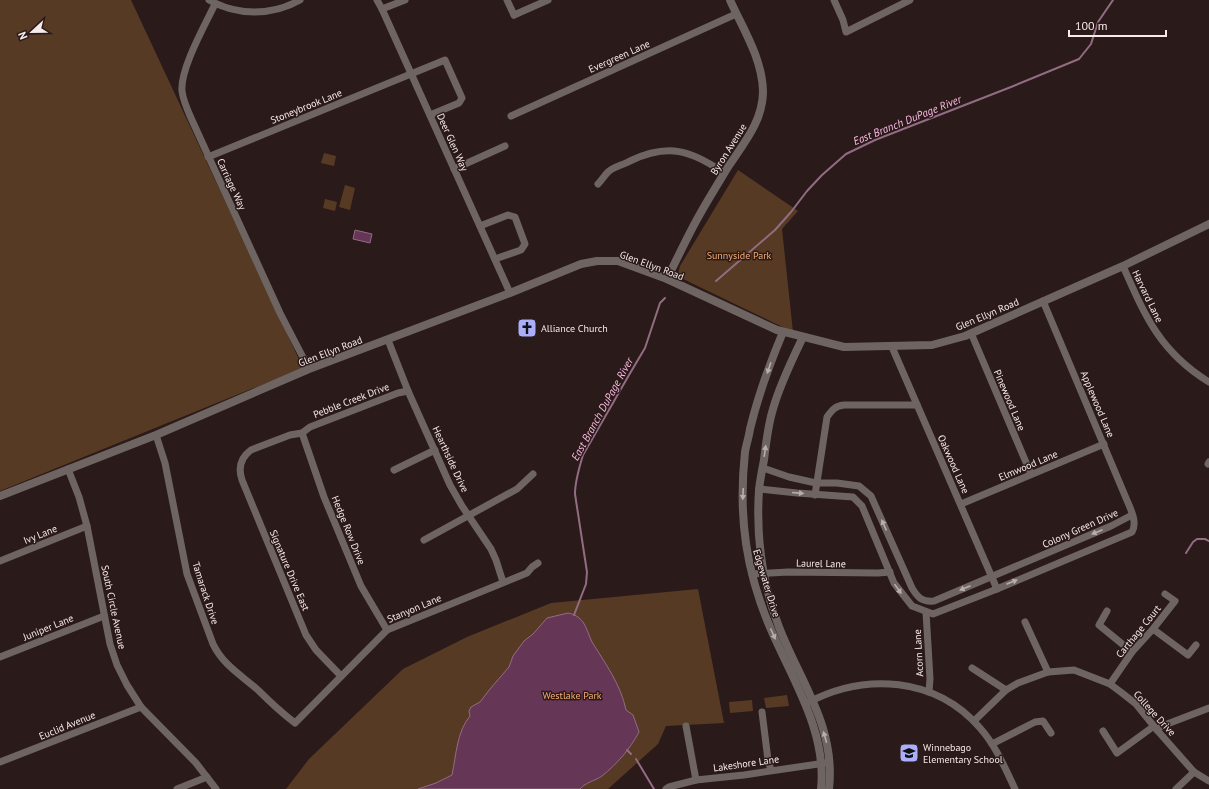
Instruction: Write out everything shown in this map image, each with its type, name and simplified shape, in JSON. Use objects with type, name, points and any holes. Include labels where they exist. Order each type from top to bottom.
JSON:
[{"type":"street","points":[[212,2],[244,12],[261,12],[277,10],[300,0]]},
{"type":"street","name":"Deer Glen Way","points":[[377,0],[510,293]]},
{"type":"street","points":[[382,10],[405,0]]},
{"type":"street","points":[[507,0],[513,17],[548,0]]},
{"type":"street","name":"Byron Avenue","points":[[667,278],[690,232],[724,173],[753,130],[757,121],[762,97],[762,79],[758,61],[730,0]]},
{"type":"street","points":[[834,0],[843,20],[846,32],[910,0]]},
{"type":"street","name":"Carriage Way","points":[[212,2],[187,64],[183,80],[182,90],[187,109],[280,313],[309,369]]},
{"type":"street","name":"Evergreen Lane","points":[[511,116],[736,14]]},
{"type":"street","name":"Stoneybrook Lane","points":[[208,157],[445,60],[462,98],[459,103],[430,115]]},
{"type":"street","points":[[454,169],[505,146]]},
{"type":"street","points":[[598,184],[608,172],[649,153],[663,151],[678,151],[700,158],[724,173]]},
{"type":"street","points":[[480,226],[508,215],[515,217],[525,244],[521,250],[495,259]]},
{"type":"street","name":"Glen Ellyn Road","points":[[0,496],[156,435],[309,369],[510,293],[574,266],[597,261],[618,261],[667,278],[756,321],[783,332],[844,347],[932,345],[966,336],[1123,266],[1209,224]]},
{"type":"street","name":"Harvard Lane","points":[[1123,266],[1148,321],[1160,339],[1175,356],[1193,372],[1209,382]]},
{"type":"street","name":"Applewood Lane","points":[[1043,301],[1104,444],[1132,515]]},
{"type":"street","name":"Edgewater Drive","points":[[783,332],[775,350],[755,408],[745,451],[742,500],[744,532],[748,561],[764,613],[809,702],[819,716],[828,746],[820,789]]},
{"type":"street","name":"Pinewood Lane","points":[[971,333],[1031,474]]},
{"type":"street","name":"Edgewater Drive","points":[[803,337],[772,410],[759,488],[758,519],[763,573],[779,627],[809,702]]},
{"type":"street","name":"Hearthside Drive","points":[[388,340],[408,391],[450,485],[462,506],[491,549],[503,582]]},
{"type":"street","name":"Oakwood Lane","points":[[892,347],[997,589]]},
{"type":"street","name":"Pebble Creek Drive","points":[[240,463],[246,454],[251,450],[290,435],[302,433],[310,427],[398,393],[408,391]]},
{"type":"street","points":[[815,495],[827,417],[831,411],[836,407],[844,405],[917,405]]},
{"type":"street","name":"Hedge Row Drive","points":[[302,433],[324,496],[361,586],[387,630]]},
{"type":"street","name":"Tamarack Drive","points":[[156,435],[165,463],[188,574],[213,644],[218,654],[227,665],[295,723]]},
{"type":"street","name":"Elmwood Lane","points":[[961,504],[1104,444]]},
{"type":"street","points":[[394,470],[435,450]]},
{"type":"street","name":"Signature Drive East","points":[[240,463],[240,474],[242,480],[306,635],[316,650],[341,676]]},
{"type":"street","name":"Colony Green Drive","points":[[763,468],[789,477],[816,483],[837,483],[859,486],[871,496],[912,588],[917,596],[925,602],[934,601],[1111,526],[1132,515],[1134,528],[1132,532],[940,612],[933,614],[926,612]]},
{"type":"street","name":"South Circle Avenue","points":[[68,469],[79,497],[87,526],[110,644],[117,665],[127,685],[141,706],[196,763],[216,789]]},
{"type":"street","points":[[424,540],[517,489],[533,474]]},
{"type":"street","points":[[759,488],[815,495],[853,497],[862,506],[894,583],[912,606],[926,612]]},
{"type":"street","name":"Ivy Lane","points":[[0,561],[87,526]]},
{"type":"street","name":"Stanyon Lane","points":[[295,723],[387,630],[527,573],[538,563]]},
{"type":"street","name":"Laurel Lane","points":[[752,574],[788,572],[890,572]]},
{"type":"street","name":"Carthage Court","points":[[1110,684],[1132,652],[1175,601],[1164,594]]},
{"type":"street","name":"Acorn Lane","points":[[926,612],[930,679],[929,692]]},
{"type":"street","points":[[1107,612],[1099,625],[1132,652]]},
{"type":"street","name":"Juniper Lane","points":[[0,657],[104,616]]},
{"type":"street","points":[[1025,622],[1048,672]]},
{"type":"street","points":[[1152,629],[1188,655],[1196,645]]},
{"type":"street","points":[[972,668],[1006,690]]},
{"type":"street","name":"College Drive","points":[[974,721],[1006,690],[1018,682],[1048,672],[1074,670],[1110,684],[1136,704],[1194,772],[1209,781]]},
{"type":"street","points":[[809,702],[846,688],[875,683],[901,685],[929,692],[952,704],[974,721],[992,744],[1015,789]]},
{"type":"street","name":"Euclid Avenue","points":[[0,762],[141,706]]},
{"type":"street","points":[[1103,731],[1117,753],[1155,728],[1209,708]]},
{"type":"street","points":[[762,712],[768,760],[771,770]]},
{"type":"street","points":[[992,744],[1035,722],[1043,721],[1051,733]]},
{"type":"street","points":[[686,726],[696,780]]},
{"type":"street","name":"Edgewater Drive","points":[[825,763],[830,778],[829,789]]},
{"type":"street","name":"Lakeshore Lane","points":[[666,789],[696,780],[744,775],[825,763]]},
{"type":"street","points":[[1176,789],[1194,772]]},
{"type":"street","points":[[176,789],[207,777]]},
{"type":"green space","points":[[0,0],[131,0],[303,368],[0,491]]},
{"type":"green space","points":[[324,153],[336,156],[334,166],[321,163]]},
{"type":"green space","name":"Sunnyside Park","points":[[738,170],[798,211],[782,229],[793,332],[681,278],[678,273],[680,266]]},
{"type":"green space","points":[[345,185],[355,188],[350,210],[339,207]]},
{"type":"green space","points":[[325,199],[337,202],[335,211],[323,208]]},
{"type":"green space","name":"Westlake Park","points":[[698,589],[724,723],[666,726],[658,744],[608,789],[286,789],[309,759],[403,669],[467,637],[551,603]]},
{"type":"green space","points":[[787,695],[789,706],[766,708],[764,698]]},
{"type":"green space","points":[[752,700],[753,711],[730,713],[729,702]]},
{"type":"shaded area","points":[[355,230],[372,234],[370,243],[353,239]]},
{"type":"shaded area","points":[[568,613],[576,616],[583,622],[592,642],[616,683],[624,701],[626,710],[633,715],[639,732],[623,756],[602,776],[580,789],[418,789],[436,783],[452,775],[460,736],[462,729],[470,716],[469,711],[471,707],[480,702],[509,667],[513,656],[524,641],[533,634],[547,618]]},
{"type":"waterway","name":"East Branch DuPage River","points":[[716,281],[775,230],[807,191],[822,175],[846,154],[875,140],[1079,59],[1091,44],[1098,22],[1113,0]]},
{"type":"waterway","name":"East Branch DuPage River","points":[[574,615],[586,584],[587,572],[575,494],[576,479],[580,465],[583,455],[645,348],[660,303],[665,298]]},
{"type":"waterway","points":[[1186,553],[1193,542],[1197,539],[1205,539],[1209,541]]},
{"type":"waterway","points":[[627,750],[631,754]]},
{"type":"waterway","points":[[636,759],[654,789]]},
{"type":"place","name":"Alliance Church","points":[[527,328]]},
{"type":"place","name":"Winnebago Elementary School","points":[[909,753]]}]
